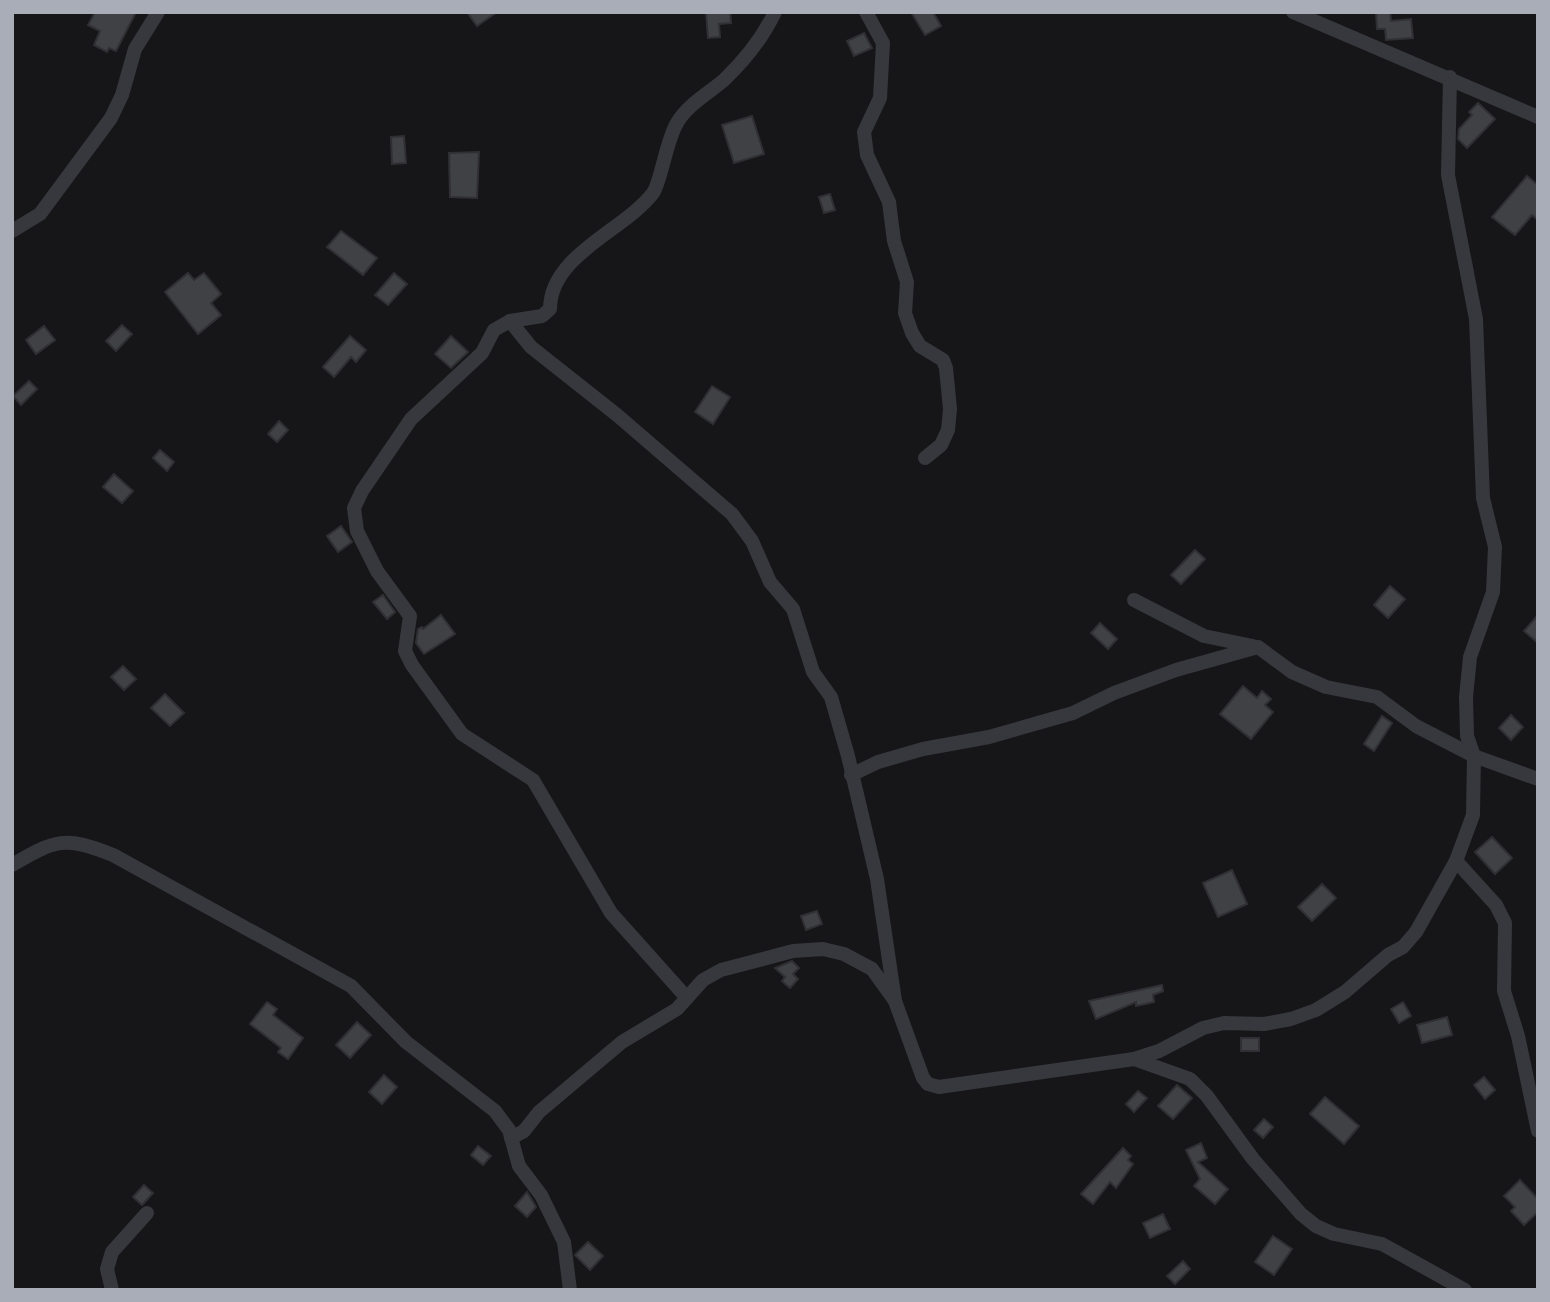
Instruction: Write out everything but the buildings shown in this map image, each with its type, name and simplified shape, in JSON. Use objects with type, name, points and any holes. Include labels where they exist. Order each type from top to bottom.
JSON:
[{"type":"street","points":[[12,231],[40,214],[111,118],[122,95],[135,49],[158,12]]},
{"type":"street","points":[[687,998],[611,913],[533,780],[462,734],[412,665],[405,651],[410,617],[377,571],[357,531],[354,508],[362,491],[411,419],[482,353],[494,330],[510,321],[542,316],[550,309],[550,291],[578,257],[634,213],[655,191],[663,154],[678,121],[749,53],[775,12]]},
{"type":"street","points":[[866,12],[883,43],[880,98],[864,132],[867,155],[889,202],[894,241],[907,282],[905,313],[912,333],[920,346],[943,360],[946,368],[950,409],[948,430],[941,445],[925,458]]},
{"type":"street","points":[[1293,12],[1450,77],[1538,117]]},
{"type":"street","points":[[510,321],[531,347],[617,415],[732,514],[752,541],[770,582],[793,609],[813,672],[831,697],[877,878],[895,1001],[923,1078],[932,1086],[1134,1059],[1159,1051],[1203,1028],[1224,1023],[1264,1024],[1317,1010],[1345,992],[1388,955],[1403,947],[1416,932],[1456,861],[1473,814],[1474,756],[1467,736],[1466,697],[1470,657],[1493,592],[1495,547],[1483,498],[1476,319],[1448,175],[1450,77]]},
{"type":"street","points":[[1134,600],[1203,636],[1258,647],[1292,672],[1326,687],[1377,698],[1416,726],[1474,756],[1538,779]]},
{"type":"street","points":[[851,775],[878,762],[923,749],[989,737],[1073,713],[1164,675],[1258,647]]},
{"type":"street","points":[[12,865],[52,844],[78,841],[113,855],[351,986],[406,1042],[495,1111],[511,1138],[519,1166],[541,1195],[564,1242],[570,1290]]},
{"type":"street","points":[[1456,861],[1496,905],[1505,923],[1504,991],[1518,1036],[1538,1131]]},
{"type":"street","points":[[511,1138],[524,1130],[539,1112],[622,1042],[666,1019],[703,980],[721,970],[793,951],[822,950],[844,954],[872,969],[895,1001]]},
{"type":"street","points":[[1134,1059],[1190,1079],[1208,1096],[1252,1159],[1301,1214],[1316,1226],[1334,1234],[1382,1244],[1465,1290]]},
{"type":"street","points":[[112,1290],[107,1269],[112,1252],[147,1213]]}]
